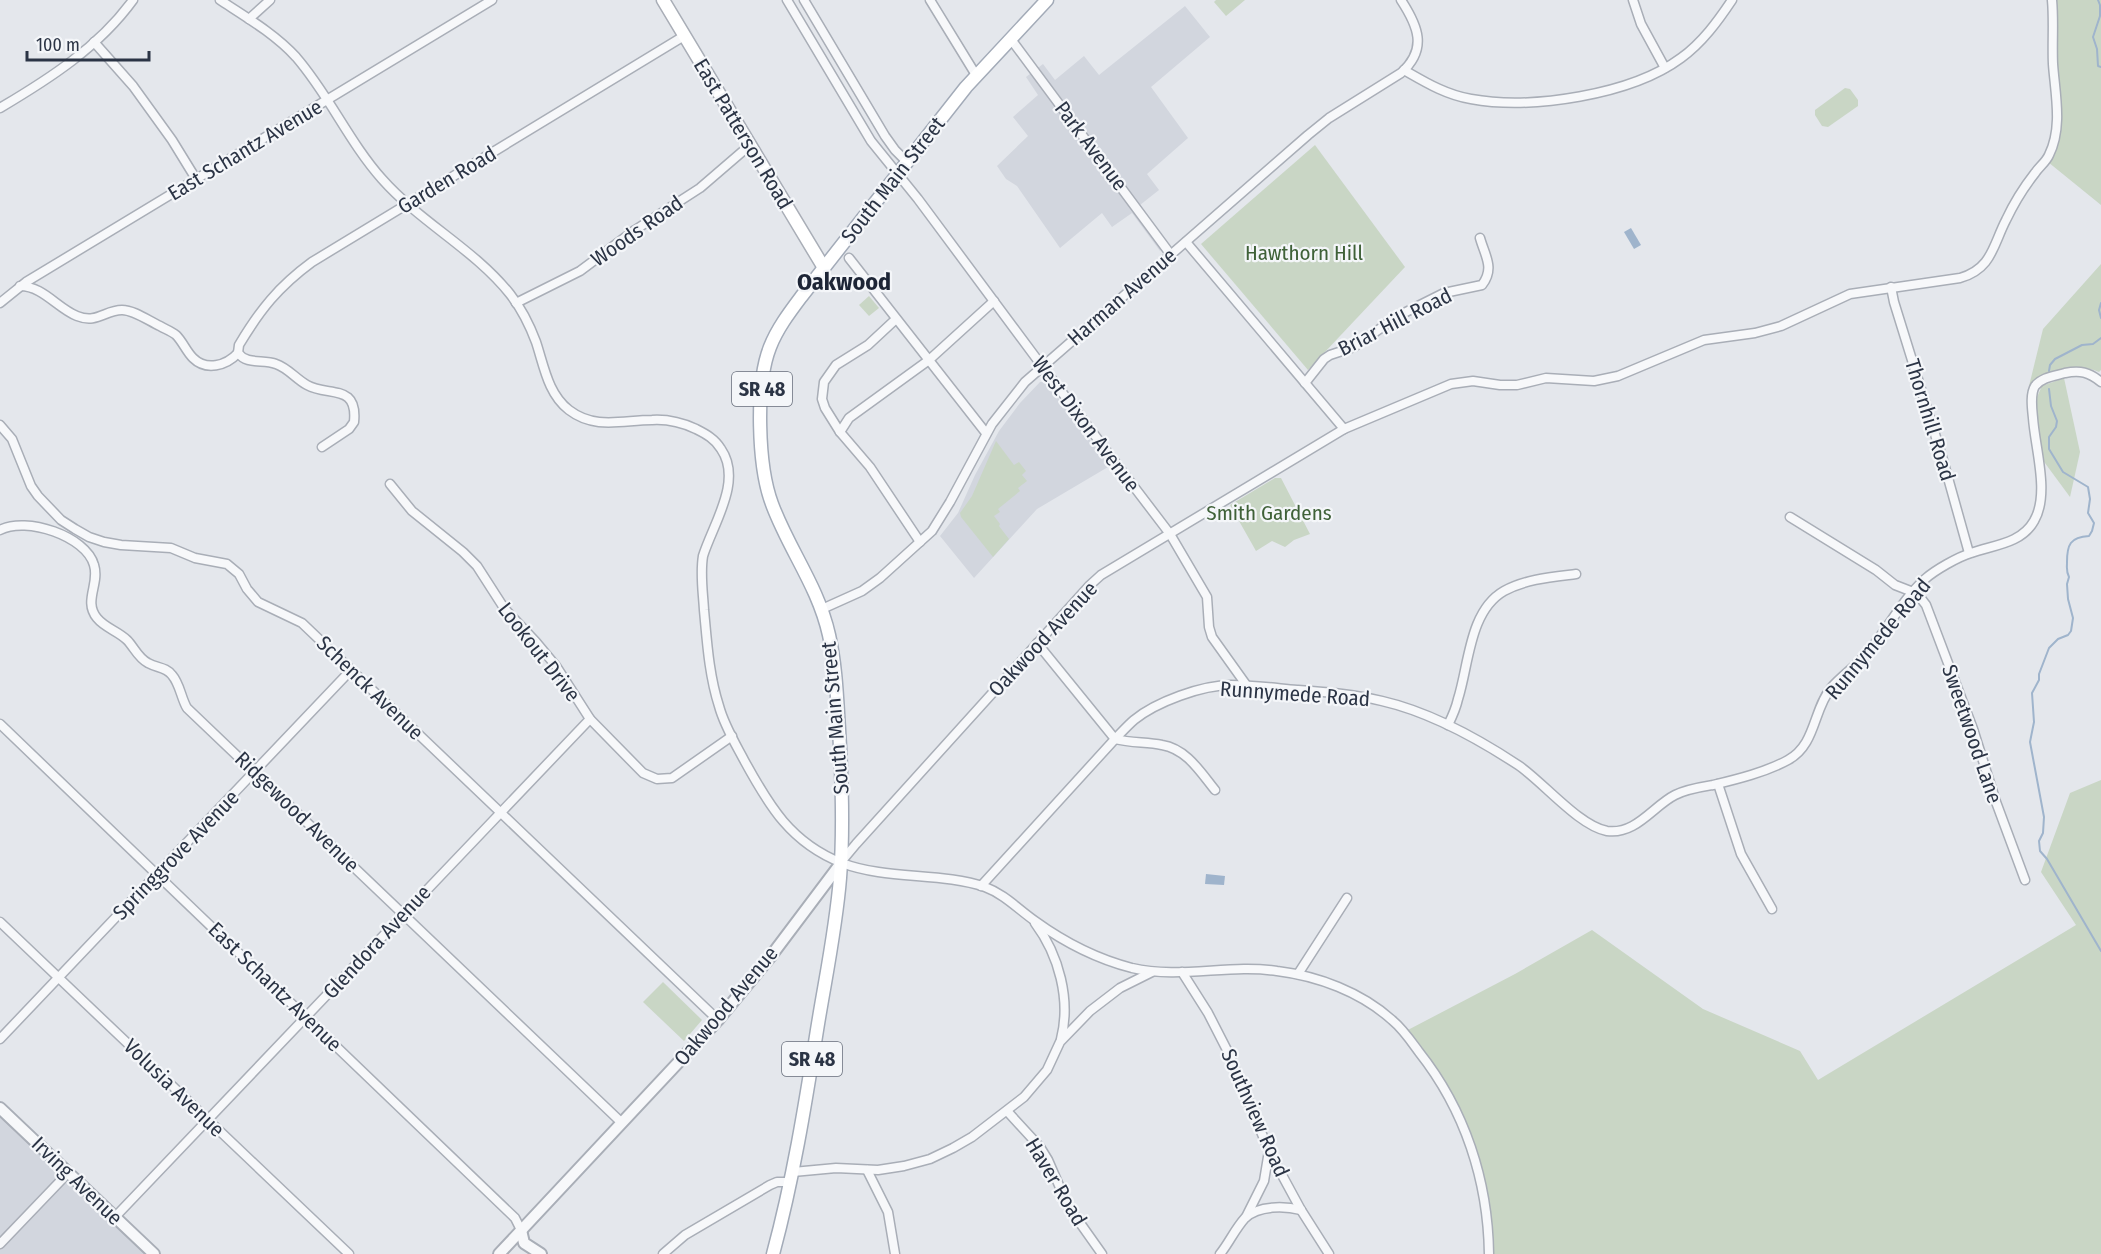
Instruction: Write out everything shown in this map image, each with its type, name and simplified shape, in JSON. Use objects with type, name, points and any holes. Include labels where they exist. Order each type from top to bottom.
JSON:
[{"type":"main road","name":"East Patterson Road","points":[[663,0],[824,268]]},
{"type":"main road","name":"South Main Street","points":[[773,1254],[792,1177],[836,912],[841,862],[842,799],[836,684],[829,634],[813,587],[772,504],[766,486],[761,450],[762,386],[767,355],[780,327],[907,162],[976,75],[1047,0]]},
{"type":"street","points":[[0,108],[38,86],[94,42],[133,0]]},
{"type":"street","points":[[220,0],[249,19],[295,55],[363,156],[406,204],[478,260],[494,276],[516,303],[535,339],[552,390],[569,410],[580,417],[602,423],[652,420],[680,423],[706,434],[721,448],[726,458],[728,487],[703,556],[702,568],[706,636],[714,685],[721,713],[732,736],[766,799],[788,828],[810,846],[841,862],[877,871],[981,886],[1003,897],[1033,920],[1094,956],[1111,962],[1154,971],[1249,969],[1298,974],[1333,985],[1371,1004],[1394,1021],[1424,1058],[1456,1111],[1474,1151],[1485,1204],[1490,1254]]},
{"type":"street","points":[[249,19],[270,0]]},
{"type":"street","name":"East Schantz Avenue","points":[[0,303],[20,286],[492,0]]},
{"type":"street","name":"West Dixon Avenue","points":[[787,0],[871,141],[1170,534],[1207,597],[1212,637],[1247,686]]},
{"type":"street","points":[[804,0],[885,136],[907,162]]},
{"type":"street","points":[[930,0],[976,75]]},
{"type":"street","name":"Harman Avenue","points":[[822,609],[862,591],[920,542],[939,521],[986,433],[1008,401],[1042,366],[1324,122],[1404,70],[1415,56],[1419,39],[1414,23],[1401,0]]},
{"type":"street","points":[[1633,0],[1641,24],[1665,68]]},
{"type":"street","points":[[1404,70],[1436,88],[1461,97],[1496,101],[1527,101],[1584,95],[1619,88],[1665,68],[1695,46],[1710,31],[1732,0]]},
{"type":"street","name":"Oakwood Avenue","points":[[499,1254],[718,1020],[757,974],[855,844],[1095,580],[1344,429],[1451,384],[1473,381],[1517,385],[1545,378],[1593,381],[1618,376],[1704,340],[1755,333],[1781,326],[1850,294],[1960,278],[1982,266],[1992,254],[2010,210],[2050,154],[2053,145],[2057,113],[2052,0]]},
{"type":"street","name":"Garden Road","points":[[238,353],[239,345],[256,317],[273,295],[294,276],[406,204],[684,36]]},
{"type":"street","name":"Park Avenue","points":[[1010,38],[1171,255]]},
{"type":"street","points":[[94,42],[133,86],[172,140],[196,179]]},
{"type":"street","name":"Woods Road","points":[[516,303],[580,271],[635,230],[700,188],[750,145]]},
{"type":"street","name":"Briar Hill Road","points":[[1305,383],[1324,359],[1354,347],[1398,316],[1444,293],[1482,285],[1488,275],[1489,263],[1480,238]]},
{"type":"street","points":[[1186,242],[1344,429]]},
{"type":"street","points":[[849,258],[986,433]]},
{"type":"street","points":[[20,286],[34,288],[81,318],[98,318],[115,311],[129,311],[173,333],[190,355],[202,364],[216,366],[226,363],[238,353],[247,360],[274,363],[308,385],[345,394],[353,408],[354,422],[349,429],[322,447]]},
{"type":"street","name":"Thornhill Road","points":[[1891,287],[1969,553]]},
{"type":"street","points":[[840,432],[849,418],[928,360],[994,301]]},
{"type":"street","points":[[896,319],[868,345],[836,365],[825,380],[822,399],[840,432],[870,467],[920,542]]},
{"type":"street","name":"Runnymede Road","points":[[981,886],[1115,739],[1143,714],[1178,697],[1214,686],[1247,686],[1359,696],[1400,706],[1448,725],[1518,765],[1583,819],[1603,830],[1612,831],[1630,827],[1676,794],[1718,784],[1776,765],[1796,755],[1810,737],[1830,689],[1867,654],[1913,592],[1929,576],[1969,553],[2004,544],[2032,525],[2038,514],[2041,484],[2032,408],[2032,393],[2037,384],[2049,377],[2074,371],[2089,373],[2101,382]]},
{"type":"street","name":"Schenck Avenue","points":[[0,425],[12,439],[31,486],[61,520],[89,537],[121,545],[171,548],[195,558],[227,564],[239,574],[247,589],[258,602],[302,623],[718,1020]]},
{"type":"street","name":"Lookout Drive","points":[[390,484],[412,511],[477,566],[504,608],[556,666],[590,719],[643,773],[657,779],[672,778],[732,736]]},
{"type":"street","points":[[1790,517],[1876,570],[1895,585],[1913,592]]},
{"type":"street","points":[[0,530],[20,525],[43,528],[65,537],[90,555]]},
{"type":"street","name":"Ridgewood Avenue","points":[[89,537],[90,555],[96,570],[91,605],[96,617],[126,639],[147,663],[170,673],[175,678],[183,702],[188,708],[622,1123]]},
{"type":"street","points":[[1448,725],[1458,701],[1474,636],[1483,613],[1489,605],[1497,596],[1514,587],[1552,577],[1576,574]]},
{"type":"street","name":"Sweetwood Lane","points":[[1913,592],[1926,605],[2025,880]]},
{"type":"street","points":[[1037,643],[1115,739],[1174,748],[1191,760],[1215,790]]},
{"type":"street","name":"Springgrove Avenue","points":[[0,1039],[351,670]]},
{"type":"street","name":"Glendora Avenue","points":[[115,1217],[590,719]]},
{"type":"street","name":"East Schantz Avenue","points":[[0,724],[515,1218],[525,1244],[541,1254]]},
{"type":"street","points":[[1718,784],[1741,854],[1772,909]]},
{"type":"street","points":[[1298,974],[1347,898]]},
{"type":"street","points":[[663,1254],[685,1235],[777,1182],[836,1168],[867,1170],[904,1166],[937,1156],[970,1138],[1007,1111],[1036,1085],[1047,1070],[1060,1042],[1064,1029],[1064,1009],[1061,982],[1053,954],[1033,920]]},
{"type":"street","name":"Volusia Avenue","points":[[0,922],[349,1254]]},
{"type":"street","points":[[1060,1042],[1103,999],[1154,971]]},
{"type":"street","name":"Southview Road","points":[[1182,972],[1208,1013],[1228,1052],[1269,1150],[1301,1210],[1329,1254]]},
{"type":"street","name":"Irving Avenue","points":[[0,1108],[154,1254]]},
{"type":"street","name":"Haver Road","points":[[1007,1111],[1040,1147],[1068,1206],[1102,1254]]},
{"type":"street","points":[[1220,1254],[1246,1217],[1264,1181],[1269,1150]]},
{"type":"street","points":[[867,1170],[888,1212],[895,1254]]},
{"type":"street","points":[[0,1244],[68,1173]]},
{"type":"street","points":[[1246,1217],[1265,1209],[1301,1210]]},
{"type":"shaded area","points":[[1185,6],[1210,37],[1151,87],[1188,138],[1147,174],[1159,190],[1140,205],[1167,242],[1160,251],[1132,213],[1112,227],[1102,213],[1060,248],[1017,186],[1006,179],[997,166],[1028,136],[1013,117],[1038,95],[1026,77],[1043,64],[1055,80],[1084,56],[1099,75]]},
{"type":"shaded area","points":[[1040,382],[1046,382],[1108,467],[1037,509],[974,578],[940,536],[958,513],[999,431],[1020,403]]},
{"type":"shaded area","points":[[0,1108],[154,1254],[0,1254]]},
{"type":"green space","points":[[1216,0],[1245,0],[1226,16],[1214,2]]},
{"type":"green space","points":[[2057,0],[2101,0],[2101,205],[2048,162],[2061,113],[2057,54]]},
{"type":"green space","points":[[1845,88],[1850,89],[1858,100],[1858,106],[1828,127],[1822,126],[1815,115],[1815,110]]},
{"type":"green space","name":"Hawthorn Hill","points":[[1315,145],[1405,267],[1308,370],[1201,244]]},
{"type":"green space","points":[[2101,264],[2101,370],[2099,372],[2082,368],[2062,369],[2043,375],[2029,386],[2043,329]]},
{"type":"green space","points":[[869,296],[879,308],[869,316],[859,305]]},
{"type":"green space","points":[[2064,378],[2080,452],[2070,497],[2042,459],[2037,411],[2037,397],[2042,386]]},
{"type":"green space","points":[[996,441],[1014,465],[1019,462],[1026,471],[1022,475],[1027,481],[1018,488],[1020,491],[998,509],[1000,512],[994,516],[1009,539],[993,557],[960,513],[972,496]]},
{"type":"green space","name":"Smith Gardens","points":[[1275,478],[1281,478],[1310,534],[1294,540],[1285,547],[1272,541],[1256,551],[1230,505]]},
{"type":"green space","points":[[2101,780],[2101,1254],[1489,1254],[1485,1204],[1456,1111],[1404,1032],[1515,974],[1592,930],[1703,1009],[1800,1051],[1818,1080],[2076,925],[2041,872],[2070,793]]},
{"type":"green space","points":[[663,982],[702,1020],[684,1041],[643,1002]]},
{"type":"water","points":[[1631,228],[1641,245],[1634,249],[1624,232]]},
{"type":"water","points":[[1206,874],[1225,876],[1224,885],[1205,884]]},
{"type":"waterway","points":[[2098,0],[2100,16],[2093,37],[2097,49],[2098,66],[2101,67]]},
{"type":"waterway","points":[[2101,303],[2099,310],[2101,318]]},
{"type":"waterway","points":[[2049,371],[2055,359],[2082,345],[2093,344],[2101,338]]},
{"type":"waterway","points":[[2049,389],[2051,406],[2057,421],[2049,437],[2049,449],[2063,472],[2088,487],[2090,499],[2088,513],[2094,523],[2089,536],[2078,538],[2071,543],[2067,556],[2068,599],[2073,618],[2071,631],[2049,648],[2039,680],[2032,693],[2034,722],[2030,742],[2044,817],[2043,833],[2039,841],[2040,851],[2047,859],[2101,951]]},
{"type":"district","name":"Oakwood","points":[[844,282]]}]
